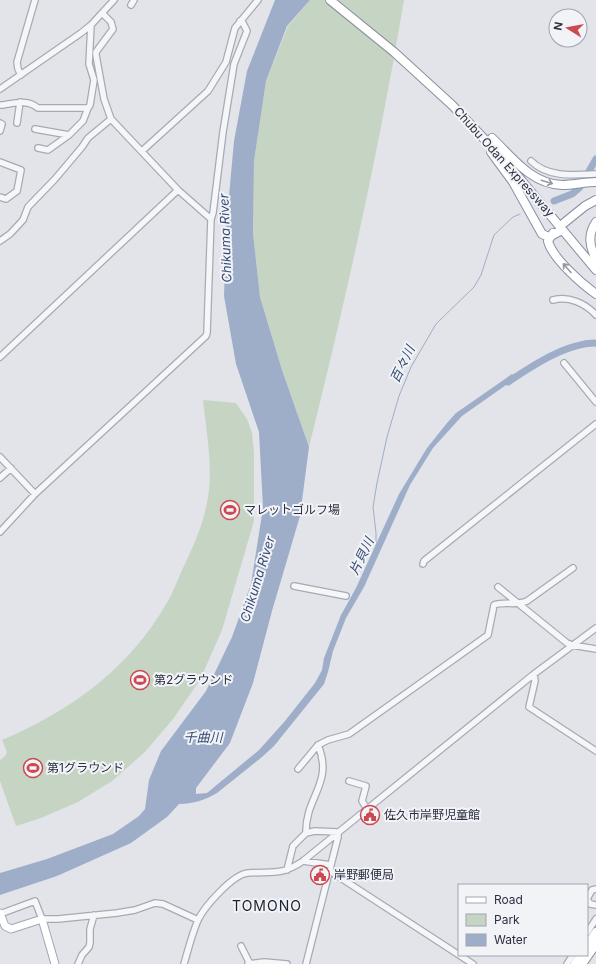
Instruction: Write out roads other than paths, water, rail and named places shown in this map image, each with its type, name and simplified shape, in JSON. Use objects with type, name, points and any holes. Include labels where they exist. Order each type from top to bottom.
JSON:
[{"type":"highway","name":"Chubu Odan Expressway","points":[[330,0],[379,39],[452,105],[506,162],[596,270]]},
{"type":"highway","points":[[452,105],[482,129],[531,175],[552,184],[562,185],[574,184],[593,178]]},
{"type":"highway","points":[[452,105],[505,170],[542,234],[546,237],[550,237]]},
{"type":"highway","points":[[596,200],[585,206],[550,237],[548,241],[561,261],[577,278],[596,294]]},
{"type":"highway","points":[[562,227],[596,204]]},
{"type":"highway","points":[[596,222],[591,231],[590,242],[596,260]]},
{"type":"highway","points":[[588,944],[596,932]]},
{"type":"highway","points":[[588,955],[596,944]]},
{"type":"main road","points":[[0,914],[5,926],[12,930],[42,919],[55,964]]},
{"type":"street","points":[[21,75],[17,66],[35,0]]},
{"type":"street","points":[[0,89],[60,49],[91,26],[114,0]]},
{"type":"street","points":[[142,151],[208,91],[226,62],[235,28],[258,0]]},
{"type":"street","points":[[102,13],[111,22],[113,29],[96,52],[104,99],[111,119],[178,190],[211,219]]},
{"type":"street","points":[[0,532],[35,494],[206,336],[211,219],[213,214],[220,152],[234,64],[247,31],[243,23],[240,21]]},
{"type":"street","points":[[38,148],[48,150],[69,135],[82,121],[88,108],[91,100],[94,80],[88,64],[91,26]]},
{"type":"street","points":[[0,104],[3,106],[20,102],[34,104],[38,108],[88,108]]},
{"type":"street","points":[[17,123],[20,102]]},
{"type":"street","points":[[0,241],[10,234],[23,220],[28,207],[55,179],[88,138],[111,119]]},
{"type":"street","points":[[0,123],[2,124],[0,131]]},
{"type":"street","points":[[35,130],[69,135]]},
{"type":"street","points":[[531,161],[544,170],[555,174],[581,174],[593,178]]},
{"type":"street","points":[[0,162],[21,170],[17,191],[3,198],[0,204]]},
{"type":"street","points":[[0,356],[178,190]]},
{"type":"street","points":[[553,300],[564,299],[577,302],[591,310],[596,315]]},
{"type":"street","points":[[564,363],[596,402]]},
{"type":"street","points":[[423,564],[424,561],[596,424]]},
{"type":"street","points":[[0,457],[35,494]]},
{"type":"street","points":[[0,478],[11,468]]},
{"type":"street","points":[[298,769],[318,745],[328,740],[349,734],[488,635],[494,605],[500,603],[520,604],[533,598],[573,568]]},
{"type":"street","points":[[294,586],[346,596]]},
{"type":"street","points":[[498,587],[572,646],[596,649]]},
{"type":"street","points":[[185,964],[198,920],[218,894],[231,881],[239,875],[246,873],[287,870],[303,861],[534,674],[596,628]]},
{"type":"street","points":[[534,674],[535,681],[529,707],[596,750]]},
{"type":"street","points":[[306,833],[308,814],[324,770],[318,745]]},
{"type":"street","points":[[349,781],[366,786],[362,801],[367,809]]},
{"type":"street","points":[[287,870],[293,846],[306,833],[315,831],[338,832]]},
{"type":"street","points":[[306,964],[331,868],[338,832]]},
{"type":"street","points":[[303,861],[331,868],[458,954]]},
{"type":"street","points":[[588,897],[592,890],[596,889]]},
{"type":"street","points":[[0,914],[35,901],[42,919],[58,919],[128,911],[158,903],[198,920]]},
{"type":"street","points":[[78,964],[82,955],[89,947],[90,928],[94,915]]},
{"type":"street","points":[[588,931],[596,919]]},
{"type":"street","points":[[240,946],[249,964],[264,962],[287,964]]},
{"type":"street","points":[[461,956],[473,964]]},
{"type":"water","name":"千曲川","points":[[275,0],[310,0],[287,26],[266,81],[254,161],[253,233],[260,297],[282,370],[309,447],[300,516],[272,611],[253,683],[230,743],[196,788],[196,794],[207,793],[259,750],[285,721],[315,683],[322,670],[324,658],[341,615],[356,588],[399,494],[427,448],[456,413],[512,374],[516,378],[462,416],[433,448],[410,485],[364,587],[346,618],[333,651],[324,684],[274,746],[217,793],[199,801],[179,804],[167,817],[131,843],[57,876],[0,895],[0,873],[47,859],[113,834],[139,816],[145,809],[149,780],[161,751],[206,691],[232,637],[251,584],[263,508],[259,432],[236,364],[224,296],[226,229],[234,141],[247,71]]},
{"type":"waterway","name":"百々川","points":[[554,201],[572,194],[580,187],[596,159]]},
{"type":"waterway","name":"百々川","points":[[376,548],[373,507],[377,483],[387,437],[399,396],[411,367],[436,324],[474,287],[481,275],[494,235],[513,217],[520,214]]},
{"type":"waterway","name":"片貝川","points":[[508,382],[538,363],[561,351],[585,344],[596,343]]},
{"type":"place","name":"マレットゴルフ場","points":[[230,510]]},
{"type":"place","name":"第2グラウンド","points":[[140,680]]},
{"type":"place","name":"第1グラウンド","points":[[33,768]]},
{"type":"place","name":"佐久市岸野児童館","points":[[370,815]]},
{"type":"place","name":"岸野郵便局","points":[[320,875]]},
{"type":"district","name":"TOMONO","points":[[267,906]]},
{"type":"water label","name":"Chikuma River","points":[[225,238]]},
{"type":"water label","name":"Chikuma River","points":[[257,579]]}]
